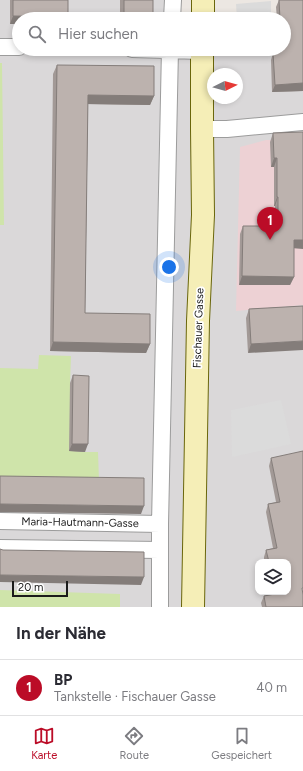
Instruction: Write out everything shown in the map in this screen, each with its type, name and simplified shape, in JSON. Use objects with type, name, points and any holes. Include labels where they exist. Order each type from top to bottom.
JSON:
[{"type":"main road","points":[[203,0],[203,12]]},
{"type":"main road","name":"Fischauer Gasse","points":[[193,607],[198,321],[203,215],[202,56]]},
{"type":"street","points":[[172,12],[173,0]]},
{"type":"street","points":[[0,47],[12,47]]},
{"type":"street","points":[[160,607],[160,524],[170,56]]},
{"type":"street","points":[[202,129],[227,129],[303,122]]},
{"type":"street","name":"Maria-Hautmann-Gasse","points":[[0,521],[160,524]]},
{"type":"street","points":[[0,548],[160,550]]},
{"type":"shaded area","points":[[0,0],[181,0],[181,12],[12,12],[12,56],[291,56],[291,42],[303,31],[303,607],[0,607]]},
{"type":"shaded area","points":[[271,1],[271,12],[237,12],[236,4]]},
{"type":"shaded area","points":[[266,140],[289,140],[303,174],[303,305],[236,311],[240,147]]},
{"type":"shaded area","points":[[281,400],[291,444],[232,457],[231,410]]},
{"type":"green space","points":[[0,63],[2,63],[4,225],[0,225]]},
{"type":"green space","points":[[39,355],[71,356],[70,383],[85,452],[98,452],[99,481],[0,477],[0,368],[38,369]]},
{"type":"green space","points":[[0,590],[120,594],[120,607],[0,607]]},
{"type":"building","points":[[13,0],[68,0],[68,12],[13,12]]},
{"type":"building","points":[[124,0],[153,0],[153,12],[124,12]]},
{"type":"building","points":[[279,0],[303,0],[303,83],[275,85],[273,56],[291,56],[291,12],[280,12]]},
{"type":"building","points":[[57,65],[154,66],[154,96],[88,95],[85,313],[150,314],[150,344],[53,342]]},
{"type":"building","points":[[303,132],[303,240],[294,240],[294,277],[242,276],[243,226],[278,226],[277,158],[274,158],[273,133]]},
{"type":"building","points":[[303,306],[303,341],[251,344],[249,309]]},
{"type":"building","points":[[73,375],[89,376],[88,444],[72,444]]},
{"type":"building","points":[[303,451],[303,607],[266,607],[264,596],[291,595],[291,559],[268,559],[266,550],[277,548],[268,504],[280,502],[271,458]]},
{"type":"building","points":[[0,476],[144,478],[144,506],[0,504]]},
{"type":"building","points":[[0,549],[144,552],[144,577],[0,575]]},
{"type":"place","name":"BP","points":[[270,240]]}]
